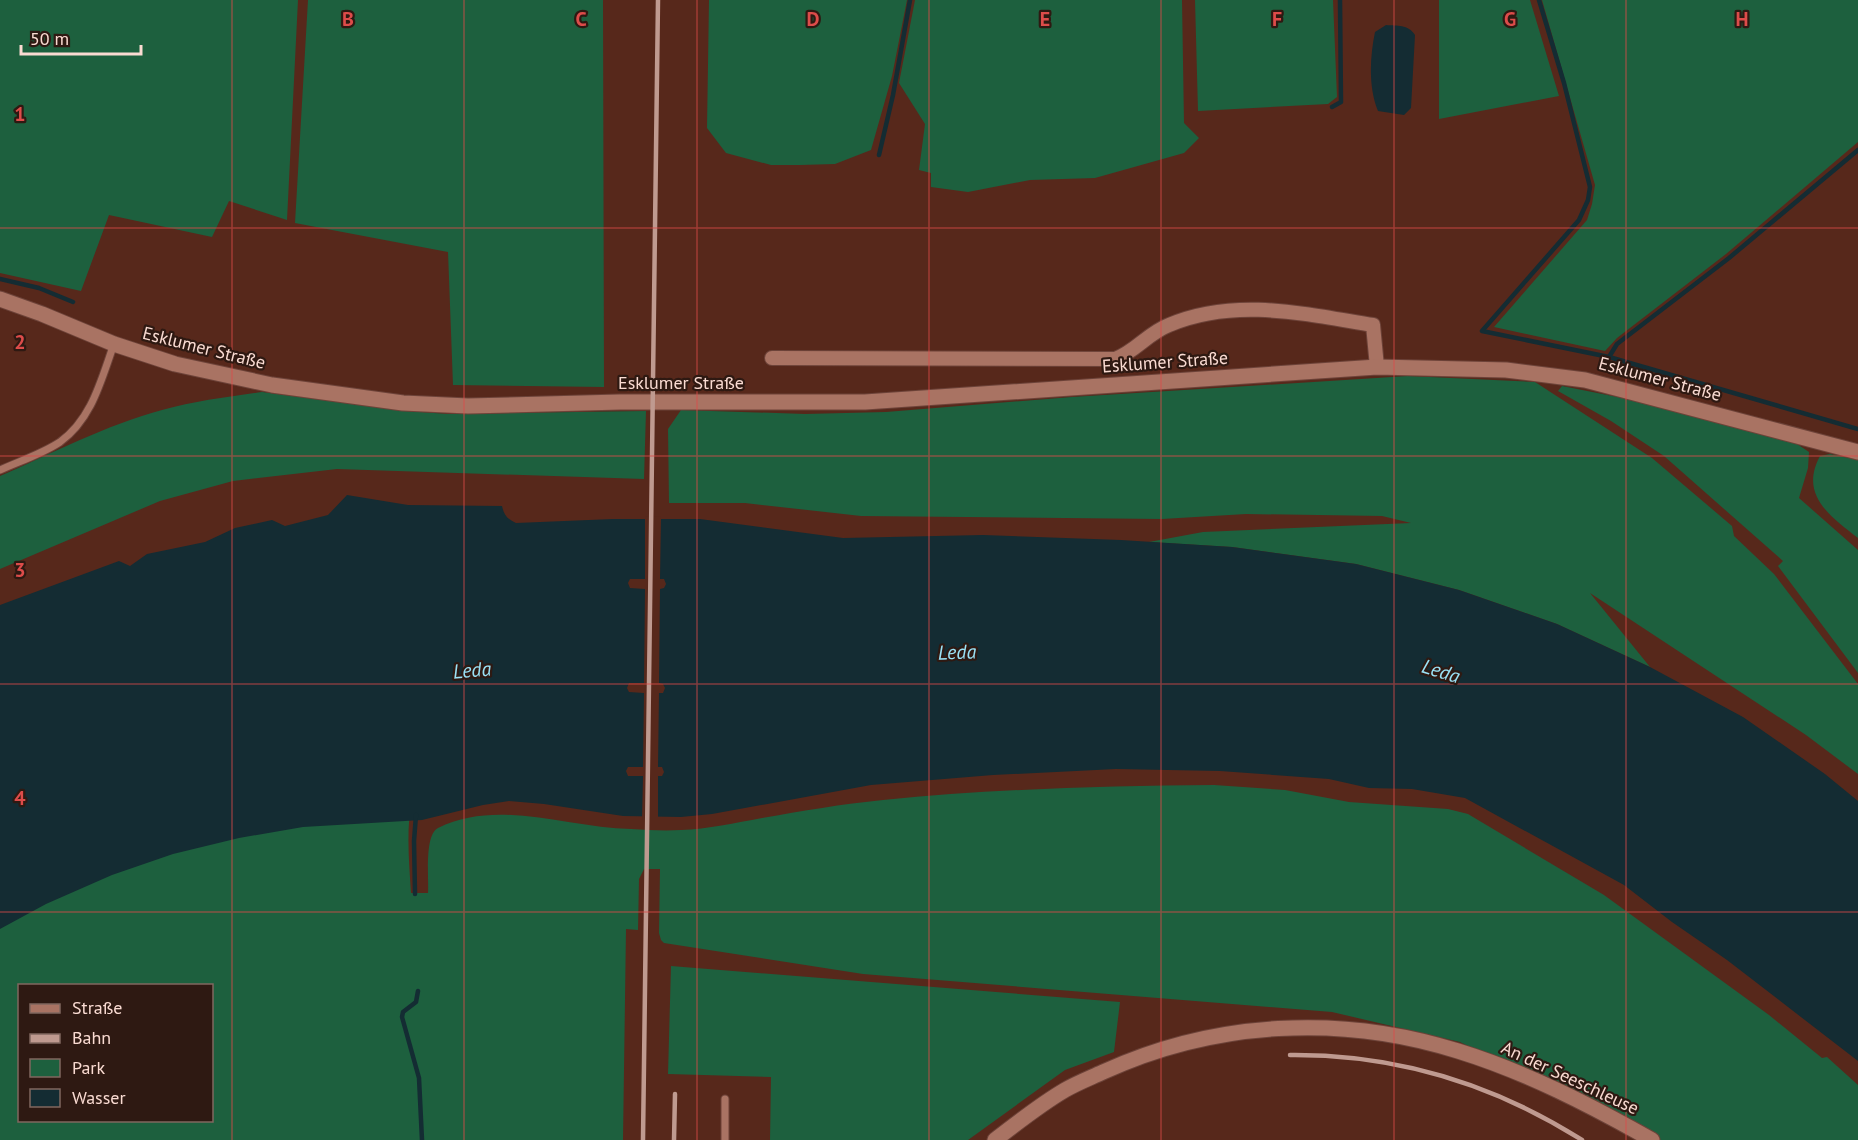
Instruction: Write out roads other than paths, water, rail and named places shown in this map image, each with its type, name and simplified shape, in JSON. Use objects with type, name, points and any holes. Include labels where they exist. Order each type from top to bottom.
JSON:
[{"type":"street","name":"Esklumer Straße","points":[[0,299],[114,344],[175,364],[272,385],[382,401],[468,406],[620,402],[865,402],[1377,367],[1506,370],[1586,380],[1858,452]]},
{"type":"street","name":"Esklumer Straße","points":[[772,357],[1115,359],[1124,356],[1165,326],[1186,318],[1211,312],[1259,309],[1373,325],[1377,367]]},
{"type":"street","name":"An der Seeschleuse","points":[[995,1140],[1066,1089],[1130,1060],[1189,1041],[1226,1034],[1271,1028],[1316,1027],[1360,1030],[1410,1038],[1458,1051],[1530,1078],[1601,1111],[1652,1140]]},
{"type":"lane","points":[[0,470],[58,443],[71,432],[90,406],[114,344]]},
{"type":"lane","points":[[725,1099],[725,1140]]},
{"type":"water","points":[[1386,25],[1406,27],[1415,35],[1411,108],[1404,115],[1378,111],[1371,82],[1375,32]]},
{"type":"water","name":"Leda","points":[[347,495],[408,505],[502,506],[506,516],[516,523],[613,519],[700,519],[843,538],[983,535],[1232,547],[1356,564],[1459,590],[1557,624],[1650,667],[1743,717],[1825,774],[1858,801],[1858,1061],[1727,960],[1624,885],[1465,798],[1412,789],[1369,788],[1329,779],[1220,771],[1116,769],[993,775],[871,785],[712,814],[681,817],[623,816],[509,801],[422,820],[303,827],[239,838],[173,854],[112,875],[46,904],[0,929],[0,605],[119,561],[130,566],[147,554],[205,542],[235,528],[272,520],[285,526],[328,515]]},
{"type":"waterway","points":[[879,155],[893,95],[910,0]]},
{"type":"waterway","points":[[1332,107],[1341,102],[1340,0]]},
{"type":"waterway","points":[[1539,0],[1564,83],[1590,187],[1588,200],[1579,220],[1482,331],[1609,357],[1858,429]]},
{"type":"waterway","points":[[1609,357],[1617,344],[1729,258],[1858,150]]},
{"type":"waterway","points":[[0,279],[39,288],[73,302]]},
{"type":"waterway","points":[[415,894],[416,815]]},
{"type":"waterway","points":[[418,991],[416,1002],[403,1012],[402,1017],[419,1078],[422,1140]]},
{"type":"railway","points":[[643,1140],[658,0]]},
{"type":"railway","points":[[1290,1055],[1368,1060],[1406,1066],[1442,1076],[1513,1103],[1582,1140]]},
{"type":"railway","points":[[674,1140],[675,1094]]}]
